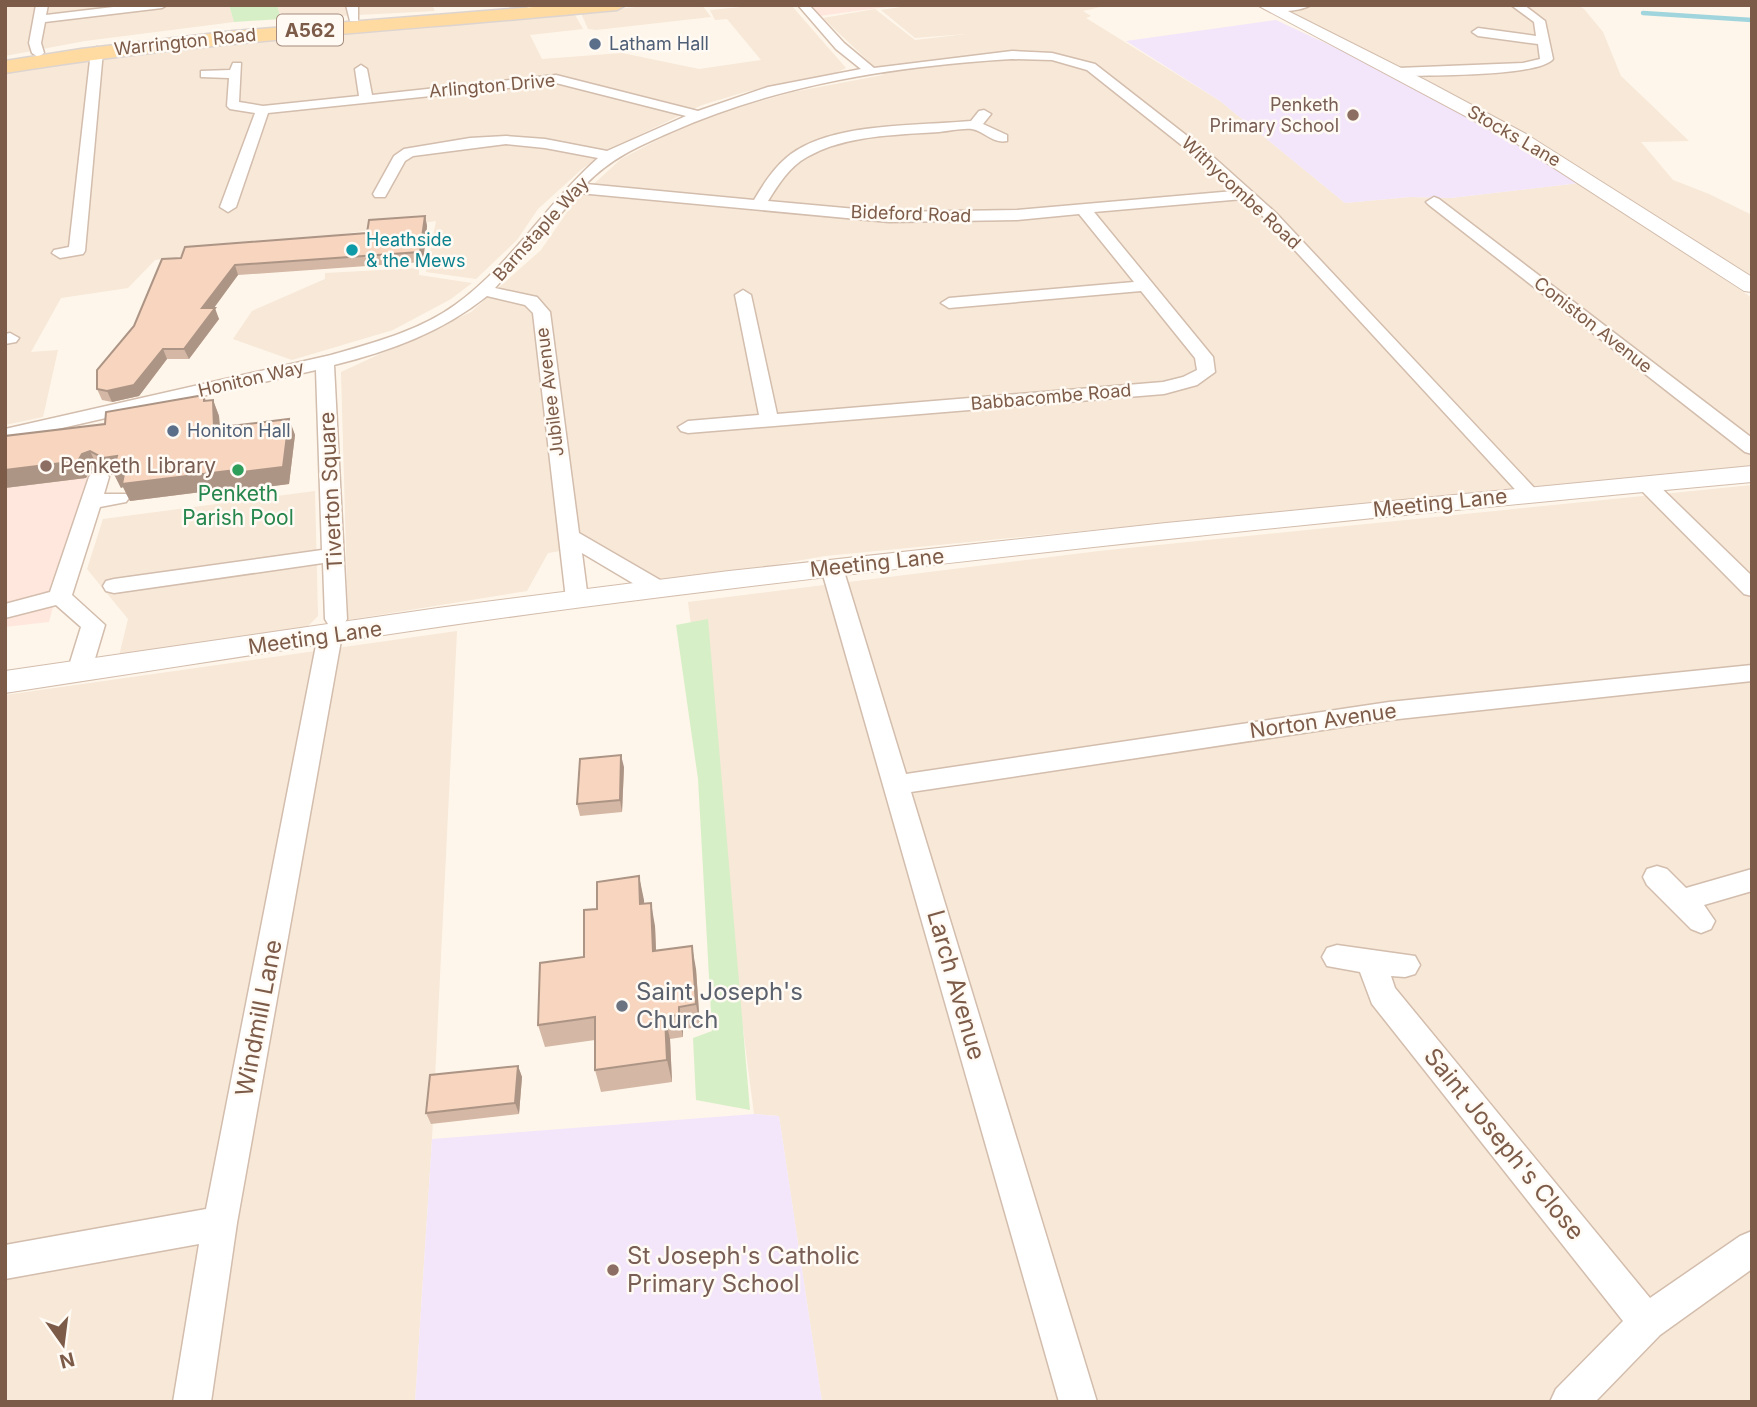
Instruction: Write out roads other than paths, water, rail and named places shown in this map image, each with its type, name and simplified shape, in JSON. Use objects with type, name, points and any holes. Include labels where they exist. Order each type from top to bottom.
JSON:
[{"type":"main road","name":"Warrington Road","points":[[5,67],[97,51],[246,34],[531,8],[617,5]]},
{"type":"main road","name":"Warrington Road","points":[[5,59],[194,31],[353,12],[531,8]]},
{"type":"street","points":[[38,53],[34,46],[42,5]]},
{"type":"street","points":[[803,5],[840,46],[872,72]]},
{"type":"street","points":[[1267,7],[1306,5]]},
{"type":"street","points":[[1398,72],[1540,65],[1547,59],[1539,21],[1516,5]]},
{"type":"street","points":[[40,19],[165,6]]},
{"type":"street","name":"Stocks Lane","points":[[1267,7],[1398,72],[1538,148],[1752,286]]},
{"type":"street","points":[[1474,29],[1543,41]]},
{"type":"street","points":[[60,253],[77,251],[97,51]]},
{"type":"street","name":"Withycombe Road","points":[[872,72],[1010,55],[1071,59],[1091,67],[1204,156],[1271,216],[1530,494]]},
{"type":"street","points":[[361,69],[366,98]]},
{"type":"street","name":"Arlington Drive","points":[[205,74],[237,70],[232,103],[235,106],[263,110],[563,80],[698,115]]},
{"type":"street","name":"Barnstaple Way","points":[[485,291],[519,255],[542,223],[609,156],[698,115],[773,90],[872,72]]},
{"type":"street","points":[[229,207],[263,110]]},
{"type":"street","points":[[975,125],[985,113]]},
{"type":"street","points":[[760,203],[784,168],[792,161],[801,154],[835,140],[975,125],[1002,138]]},
{"type":"street","points":[[380,194],[399,159],[409,152],[507,140],[551,144],[609,156]]},
{"type":"street","name":"Bideford Road","points":[[577,188],[889,217],[1017,215],[1246,194]]},
{"type":"street","name":"Coniston Avenue","points":[[1434,201],[1752,448]]},
{"type":"street","name":"Babbacombe Road","points":[[688,428],[1164,388],[1190,381],[1206,372],[1204,357],[1083,209]]},
{"type":"street","points":[[949,303],[1144,286]]},
{"type":"street","name":"Honiton Way","points":[[5,435],[325,363],[415,334],[459,311],[485,291]]},
{"type":"street","name":"Jubilee Avenue","points":[[485,291],[531,301],[541,312],[577,599]]},
{"type":"street","points":[[743,295],[769,420]]},
{"type":"street","name":"Tiverton Square","points":[[325,363],[334,555],[333,627]]},
{"type":"street","name":"Meeting Lane","points":[[5,682],[79,672],[333,627],[832,568],[1530,494],[1752,474]]},
{"type":"street","points":[[60,597],[99,477]]},
{"type":"street","points":[[1646,484],[1752,589]]},
{"type":"street","points":[[91,502],[119,498]]},
{"type":"street","points":[[567,535],[659,589]]},
{"type":"street","points":[[114,586],[334,555]]},
{"type":"street","name":"Larch Avenue","points":[[832,568],[1078,1402]]},
{"type":"street","points":[[5,611],[60,597]]},
{"type":"street","points":[[60,597],[93,625],[79,672]]},
{"type":"street","name":"Windmill Lane","points":[[192,1402],[220,1223],[333,627]]},
{"type":"street","name":"Norton Avenue","points":[[897,785],[1389,711],[1752,673]]},
{"type":"street","points":[[1657,877],[1691,911],[1752,880]]},
{"type":"street","points":[[1337,957],[1405,965]]},
{"type":"street","name":"Saint Joseph's Close","points":[[1371,961],[1383,995],[1647,1322]]},
{"type":"street","points":[[5,1262],[220,1223]]},
{"type":"street","points":[[1569,1402],[1647,1322],[1752,1248]]},
{"type":"waterway","points":[[1643,13],[1752,20]]},
{"type":"place","name":"Latham Hall","points":[[595,44]]},
{"type":"place","name":"Penketh Primary School","points":[[1353,115]]},
{"type":"place","name":"Heathside & the Mews","points":[[352,250]]},
{"type":"place","name":"Honiton Hall","points":[[173,431]]},
{"type":"place","name":"Penketh Library","points":[[46,466]]},
{"type":"place","name":"Penketh Parish Pool","points":[[238,470]]},
{"type":"place","name":"Saint Joseph's Church","points":[[622,1006]]},
{"type":"place","name":"St Joseph's Catholic Primary School","points":[[613,1270]]}]
